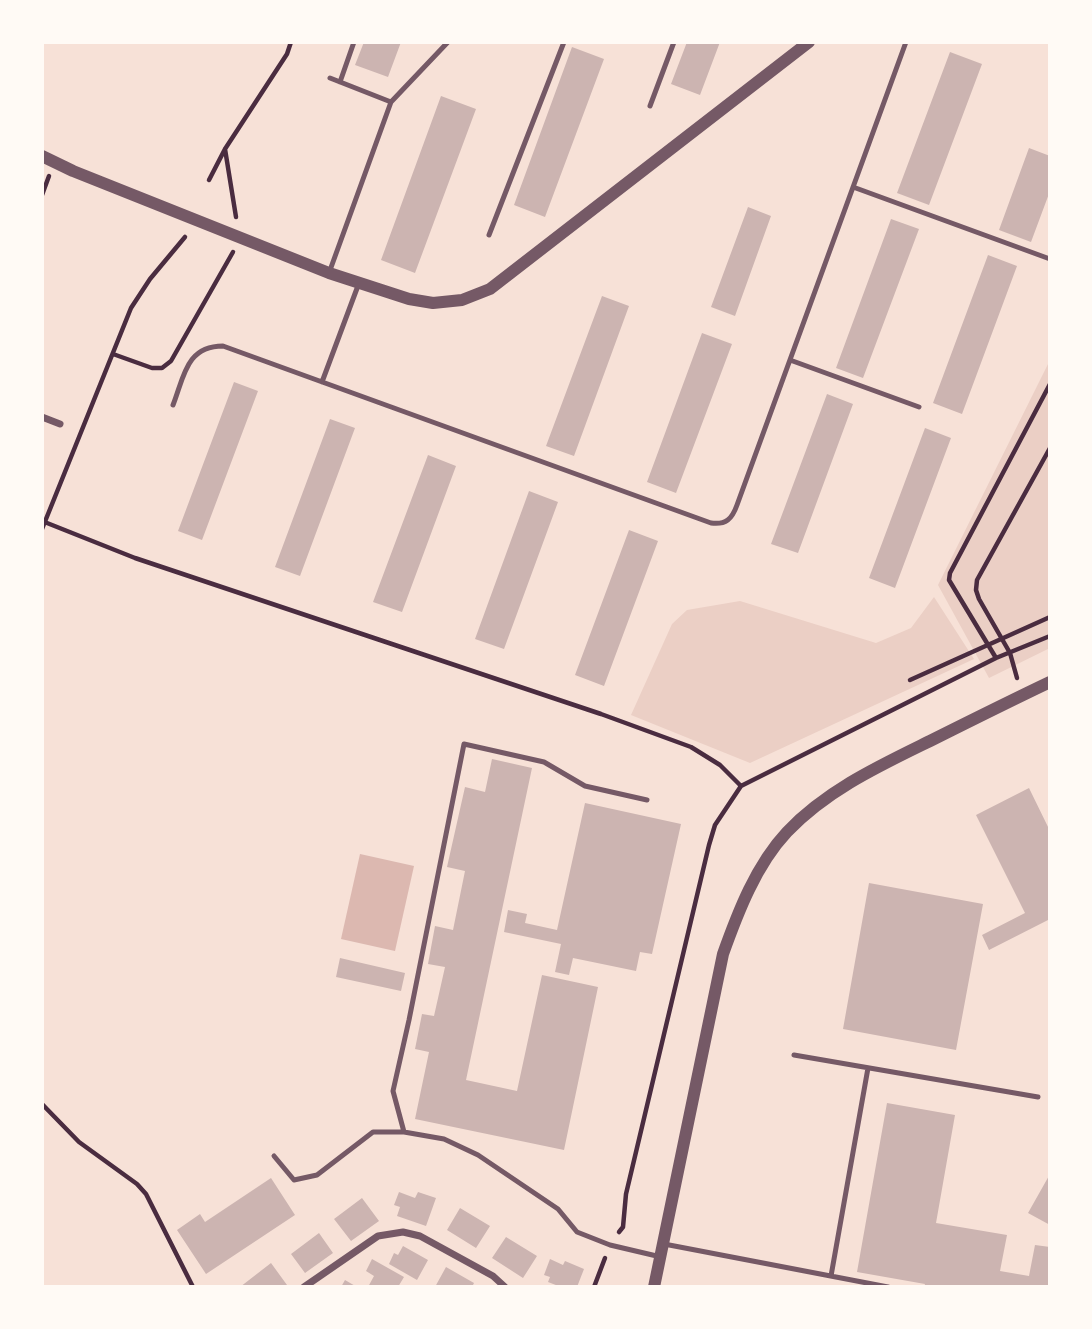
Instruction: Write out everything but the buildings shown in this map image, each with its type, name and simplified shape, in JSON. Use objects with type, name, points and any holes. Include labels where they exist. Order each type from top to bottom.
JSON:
[{"type":"street","points":[[42,156],[73,171],[329,273],[409,299],[433,303],[462,300],[490,289],[809,42]]},
{"type":"street","points":[[42,417],[60,424]]},
{"type":"street","points":[[654,1287],[723,954],[738,911],[762,868],[786,834],[814,807],[863,774],[1050,682]]},
{"type":"street","points":[[304,1287],[378,1236],[403,1232],[420,1236],[493,1276],[505,1287]]},
{"type":"lane","points":[[340,82],[355,42]]},
{"type":"lane","points":[[329,273],[391,102],[448,42]]},
{"type":"lane","points":[[489,235],[564,42]]},
{"type":"lane","points":[[650,106],[674,42]]},
{"type":"lane","points":[[173,405],[188,363],[207,346],[223,346],[638,498],[721,524],[729,520],[734,513],[906,42]]},
{"type":"lane","points":[[330,78],[391,102]]},
{"type":"lane","points":[[853,187],[1050,259]]},
{"type":"lane","points":[[322,382],[359,283]]},
{"type":"lane","points":[[790,360],[919,407]]},
{"type":"lane","points":[[404,1132],[393,1091],[464,744],[544,762],[585,786],[648,800]]},
{"type":"lane","points":[[794,1055],[1038,1097]]},
{"type":"lane","points":[[831,1276],[868,1068]]},
{"type":"lane","points":[[274,1156],[294,1180],[317,1175],[373,1132],[404,1132],[444,1139],[478,1155],[558,1209],[577,1232],[610,1245],[662,1250],[888,1287]]},
{"type":"path","points":[[209,180],[225,149],[287,54],[291,42]]},
{"type":"path","points":[[113,354],[162,369],[171,361],[236,247],[239,237],[225,149]]},
{"type":"path","points":[[42,529],[131,307],[185,237]]},
{"type":"path","points":[[996,658],[949,580],[950,573],[1050,383]]},
{"type":"path","points":[[1021,696],[1010,653],[979,598],[977,580],[1050,448]]},
{"type":"path","points":[[43,522],[135,558],[601,714],[691,747],[720,765],[741,786]]},
{"type":"path","points":[[910,680],[1050,617]]},
{"type":"path","points":[[42,1104],[79,1142],[137,1184],[146,1194],[193,1287]]},
{"type":"shaded area","points":[[1050,360],[1050,648],[989,678],[938,585]]},
{"type":"shaded area","points":[[934,597],[974,659],[750,763],[631,715],[672,624],[687,610],[740,601],[876,643],[911,628]]},
{"type":"shaded area","points":[[360,854],[414,866],[395,951],[341,939]]}]
